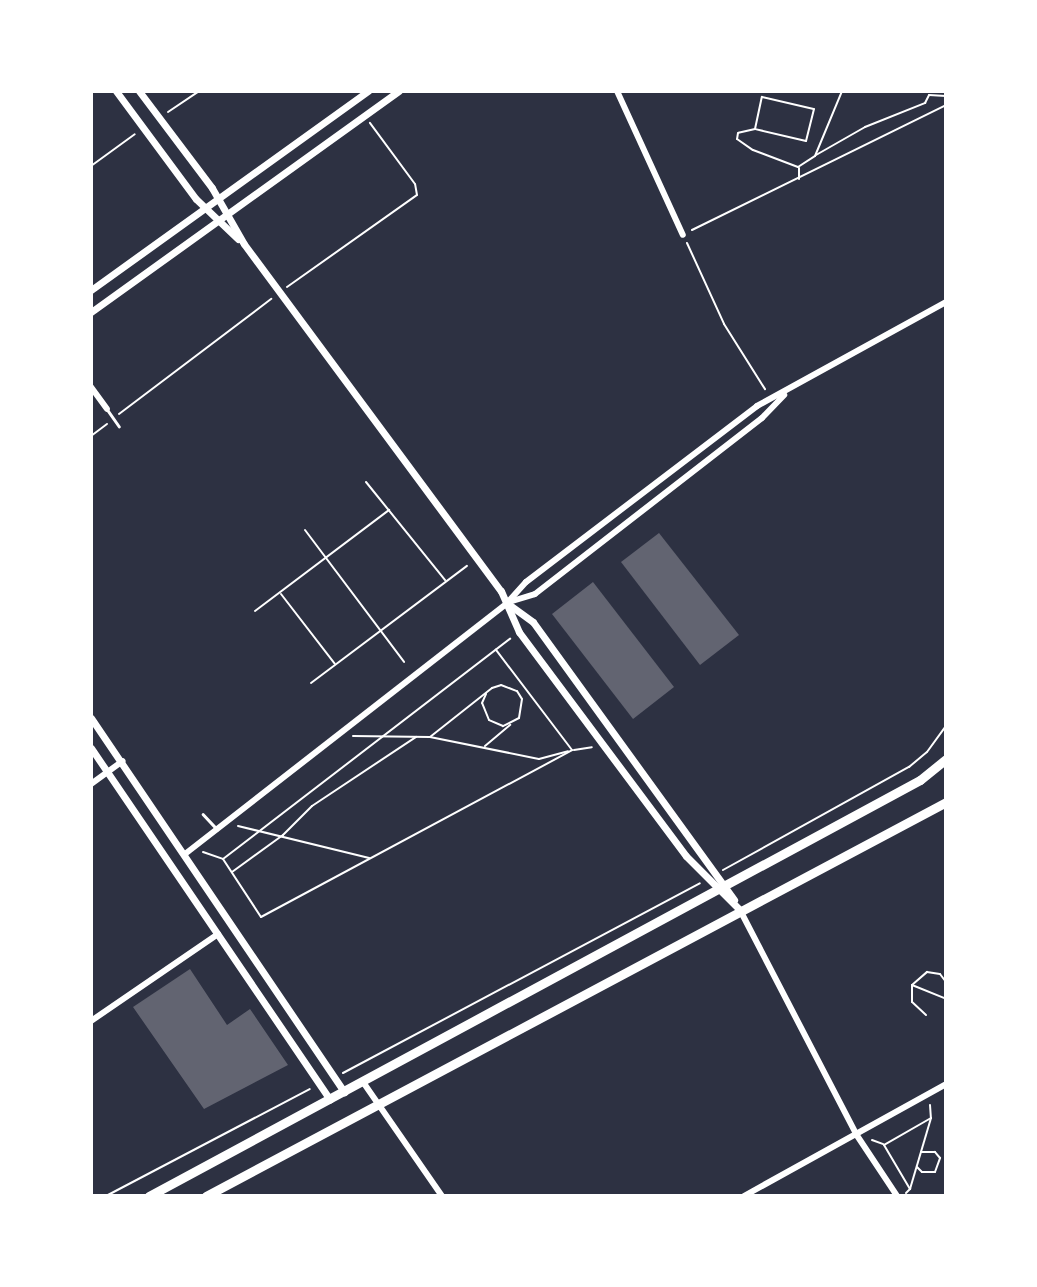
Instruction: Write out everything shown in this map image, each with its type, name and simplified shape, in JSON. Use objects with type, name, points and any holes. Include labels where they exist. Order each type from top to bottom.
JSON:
[{"type":"main road","points":[[149,1196],[920,780],[946,759]]},
{"type":"main road","points":[[206,1196],[946,802]]},
{"type":"street","points":[[116,91],[205,207],[244,244]]},
{"type":"street","points":[[139,91],[218,198],[244,244],[508,603],[519,632],[686,856],[722,888]]},
{"type":"street","points":[[91,290],[368,91]]},
{"type":"street","points":[[91,312],[399,91]]},
{"type":"street","points":[[617,91],[683,235]]},
{"type":"street","points":[[185,854],[508,603],[526,582],[771,399],[786,393],[858,347],[946,302]]},
{"type":"street","points":[[91,387],[107,409]]},
{"type":"street","points":[[508,603],[535,594],[762,418],[786,393]]},
{"type":"street","points":[[508,603],[533,622],[740,910],[856,1134],[897,1196]]},
{"type":"street","points":[[91,718],[123,761],[344,1092]]},
{"type":"street","points":[[91,748],[330,1100]]},
{"type":"street","points":[[91,784],[123,761]]},
{"type":"street","points":[[91,1021],[218,934]]},
{"type":"street","points":[[299,1054],[312,1045]]},
{"type":"street","points":[[363,1082],[442,1196]]},
{"type":"street","points":[[744,1196],[946,1084]]},
{"type":"lane","points":[[107,409],[119,426]]},
{"type":"lane","points":[[202,814],[217,829]]},
{"type":"path","points":[[160,118],[199,91]]},
{"type":"path","points":[[755,129],[765,91]]},
{"type":"path","points":[[815,156],[842,91]]},
{"type":"path","points":[[799,167],[815,156],[925,103],[933,92],[938,91]]},
{"type":"path","points":[[933,92],[946,96]]},
{"type":"path","points":[[762,97],[814,109],[806,141],[755,129],[740,130],[737,139],[753,150],[799,167]]},
{"type":"path","points":[[771,399],[724,324],[683,235],[946,105]]},
{"type":"path","points":[[91,166],[143,128]]},
{"type":"path","points":[[799,167],[799,179]]},
{"type":"path","points":[[366,482],[445,581]]},
{"type":"path","points":[[255,611],[389,510]]},
{"type":"path","points":[[305,530],[404,662]]},
{"type":"path","points":[[311,683],[467,566]]},
{"type":"path","points":[[280,592],[336,665]]},
{"type":"path","points":[[223,859],[519,632]]},
{"type":"path","points":[[496,650],[572,750]]},
{"type":"path","points":[[430,737],[501,685],[517,691],[523,709],[511,724],[483,747]]},
{"type":"path","points":[[486,694],[482,703],[489,720],[511,724]]},
{"type":"path","points":[[725,869],[909,767],[927,752],[946,726]]},
{"type":"path","points":[[339,736],[430,737],[538,758],[604,746]]},
{"type":"path","points":[[231,873],[283,835],[312,806],[417,736]]},
{"type":"path","points":[[193,848],[223,859],[261,917],[572,750]]},
{"type":"path","points":[[224,824],[283,835],[370,858]]},
{"type":"path","points":[[378,1055],[696,885]]},
{"type":"path","points":[[926,1015],[912,1002],[912,985],[927,972],[940,974],[946,982]]},
{"type":"path","points":[[912,985],[946,1001]]},
{"type":"path","points":[[106,1196],[299,1094]]},
{"type":"path","points":[[904,1196],[910,1189],[931,1118],[929,1105],[937,1100]]},
{"type":"path","points":[[910,1189],[884,1144],[931,1118]]},
{"type":"path","points":[[916,1167],[922,1172],[935,1172],[940,1158],[934,1152],[921,1152]]},
{"type":"building","points":[[659,533],[739,635],[700,665],[621,562]]},
{"type":"building","points":[[593,582],[674,687],[633,719],[552,614]]},
{"type":"building","points":[[190,969],[227,1025],[250,1009],[288,1065],[204,1109],[133,1007]]}]
